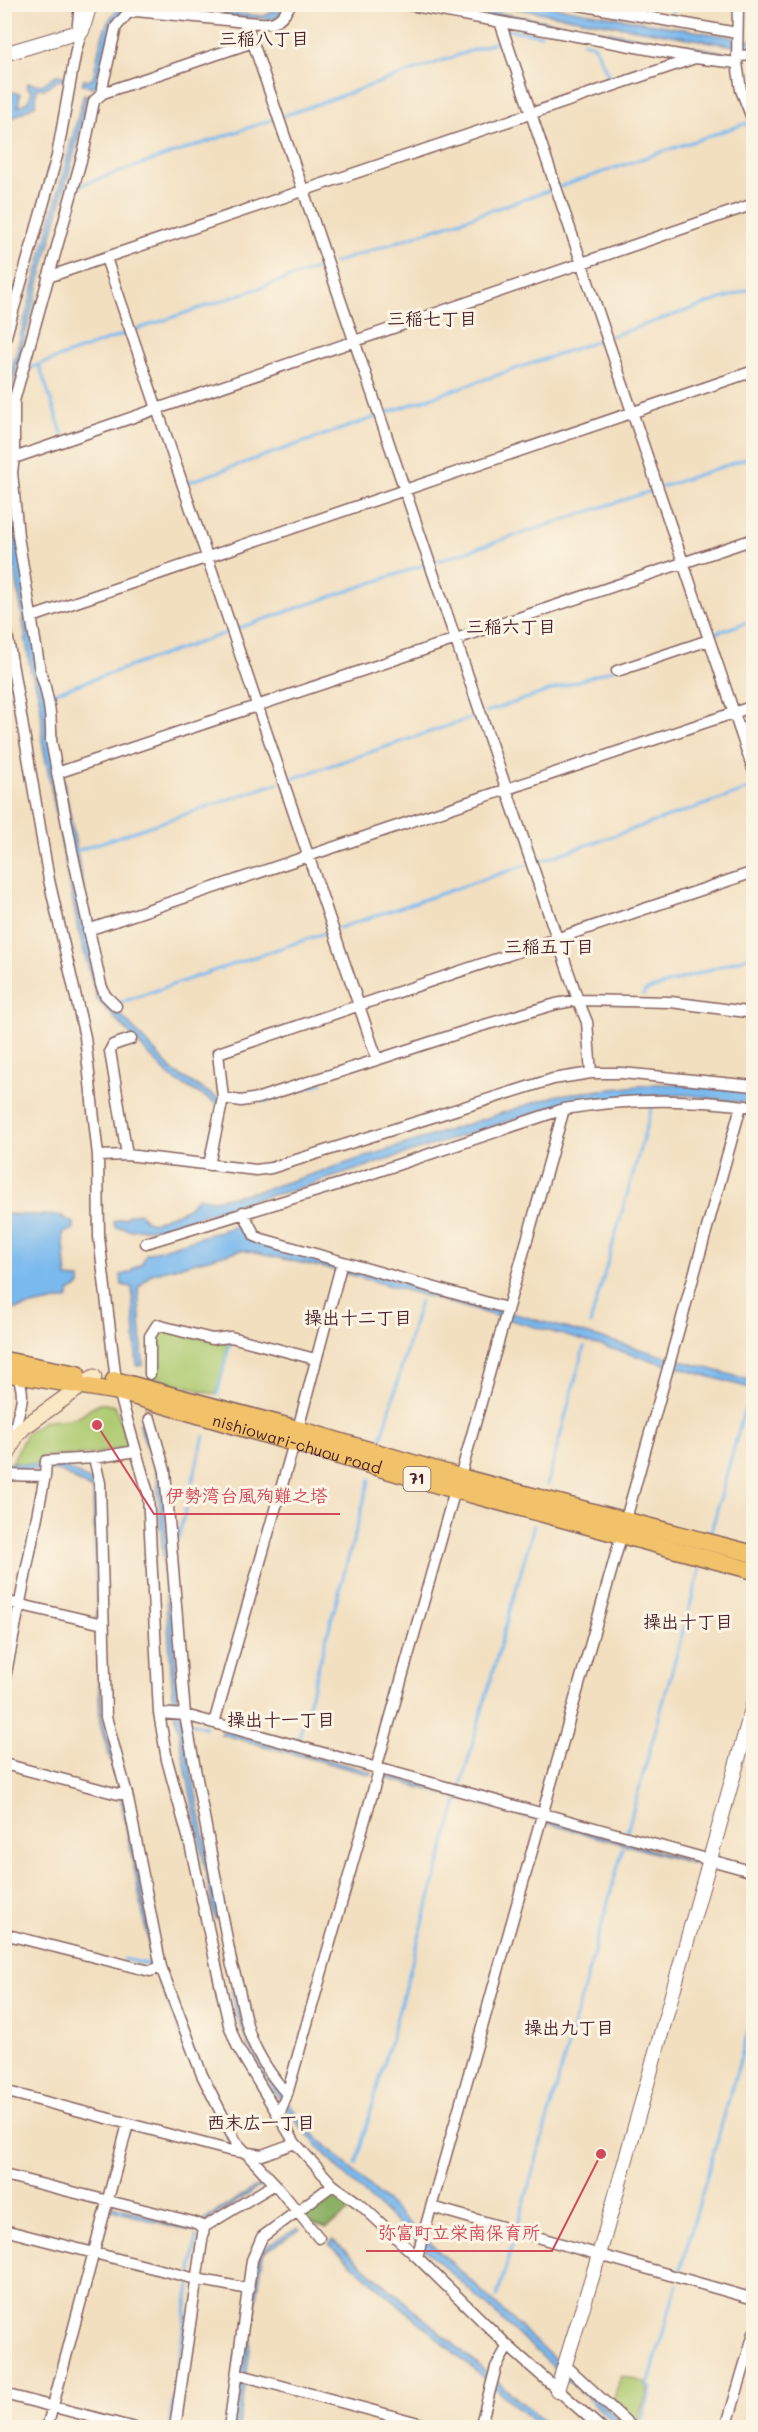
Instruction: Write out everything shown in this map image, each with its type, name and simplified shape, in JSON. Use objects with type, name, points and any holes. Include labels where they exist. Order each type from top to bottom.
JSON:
[{"type":"main road","name":"71","points":[[4,1360],[88,1381]]},
{"type":"main road","name":"71","points":[[10,1374],[88,1381]]},
{"type":"main road","name":"nishiowari-chuou road","points":[[88,1381],[118,1386],[457,1483],[624,1526],[753,1554]]},
{"type":"main road","points":[[5,1465],[16,1436],[88,1381]]},
{"type":"main road","name":"nishiowari-chuou road","points":[[624,1526],[753,1571]]},
{"type":"street","points":[[80,4],[80,32]]},
{"type":"street","points":[[4,343],[57,156],[76,50],[90,4]]},
{"type":"street","points":[[103,93],[102,88],[116,27],[127,14],[136,11],[273,25],[280,20],[291,4]]},
{"type":"street","points":[[404,4],[695,58],[753,55]]},
{"type":"street","points":[[574,4],[614,8],[738,35]]},
{"type":"street","points":[[738,4],[738,57],[741,90],[753,123]]},
{"type":"street","points":[[246,22],[587,1022],[591,1073]]},
{"type":"street","points":[[500,22],[753,772]]},
{"type":"street","points":[[4,54],[80,32]]},
{"type":"street","points":[[116,1006],[105,995],[101,985],[51,740],[52,726],[45,685],[40,672],[18,536],[12,472],[14,401],[85,146],[94,101],[103,93],[253,42]]},
{"type":"street","points":[[48,277],[695,58]]},
{"type":"street","points":[[14,458],[753,204]]},
{"type":"street","points":[[106,258],[377,1059]]},
{"type":"street","points":[[32,617],[753,371]]},
{"type":"street","points":[[57,773],[753,539]]},
{"type":"street","points":[[4,616],[50,880],[85,1037],[98,1156],[99,1237],[118,1386],[148,1493],[159,1713],[168,1760],[236,2011],[238,2048],[280,2112],[296,2143],[333,2185],[418,2251],[508,2346],[561,2378],[633,2427]]},
{"type":"street","points":[[617,671],[709,640]]},
{"type":"street","points":[[88,930],[753,706]]},
{"type":"street","points":[[209,1165],[223,1098],[218,1053],[753,872]]},
{"type":"street","points":[[223,1098],[241,1101],[260,1098],[377,1059],[556,1004],[578,1000],[671,1002],[753,1013]]},
{"type":"street","points":[[127,1155],[110,1051],[113,1045],[131,1040]]},
{"type":"street","points":[[98,1156],[127,1155],[256,1170],[271,1168],[553,1079],[591,1073],[644,1074],[753,1086]]},
{"type":"street","points":[[146,1243],[343,1183],[564,1109],[618,1101],[654,1099],[753,1107]]},
{"type":"street","points":[[418,2251],[741,1106]]},
{"type":"street","points":[[280,2112],[287,2094],[500,1328],[564,1109]]},
{"type":"street","points":[[243,1212],[255,1236],[261,1239],[506,1308]]},
{"type":"street","points":[[214,1724],[296,1436],[342,1263]]},
{"type":"street","points":[[150,1374],[150,1336],[157,1326],[212,1339],[231,1337],[315,1359]]},
{"type":"street","points":[[10,1374],[22,1387],[23,1397],[15,1428],[16,1436]]},
{"type":"street","points":[[150,1419],[165,1470],[185,1714],[232,1966],[241,1989],[236,2011],[287,2094]]},
{"type":"street","points":[[4,1683],[45,1476],[46,1461],[94,1458],[136,1451]]},
{"type":"street","points":[[94,1458],[100,1483],[99,1624],[106,1718],[161,1967],[202,2075],[241,2152],[275,2184],[295,2212],[319,2238]]},
{"type":"street","points":[[5,1465],[45,1476]]},
{"type":"street","points":[[4,1600],[99,1624]]},
{"type":"street","points":[[561,2378],[599,2255],[753,1702]]},
{"type":"street","points":[[159,1713],[185,1714],[377,1770],[753,1872]]},
{"type":"street","points":[[4,1764],[122,1794]]},
{"type":"street","points":[[4,1934],[150,1971],[161,1967]]},
{"type":"street","points":[[4,2091],[241,2152],[262,2155],[296,2143]]},
{"type":"street","points":[[47,2427],[128,2124]]},
{"type":"street","points":[[4,2175],[193,2222],[204,2227]]},
{"type":"street","points":[[204,2227],[275,2184]]},
{"type":"street","points":[[230,2427],[242,2376],[252,2260],[258,2243],[270,2229],[333,2185]]},
{"type":"street","points":[[432,2207],[753,2299]]},
{"type":"street","points":[[175,2427],[204,2227]]},
{"type":"street","points":[[4,2230],[196,2279],[249,2289]]},
{"type":"street","points":[[726,2427],[753,2333]]},
{"type":"street","points":[[480,2427],[492,2382],[508,2346]]},
{"type":"street","points":[[242,2376],[436,2427]]},
{"type":"street","points":[[561,2378],[601,2427]]},
{"type":"street","points":[[4,2394],[135,2427]]},
{"type":"green space","points":[[165,1330],[230,1342],[217,1395],[154,1377],[153,1344],[158,1332]]},
{"type":"green space","points":[[99,1403],[115,1406],[129,1446],[94,1454],[45,1457],[40,1466],[12,1463],[26,1434],[42,1422],[76,1418]]},
{"type":"green space","points":[[333,2192],[354,2207],[353,2209],[327,2228],[305,2221],[303,2212]]},
{"type":"green space","points":[[621,2376],[647,2383],[646,2387],[649,2389],[635,2426],[612,2405]]},
{"type":"water","points":[[128,5],[264,16],[276,10],[280,5],[286,5],[275,19],[122,12],[114,23],[97,85],[92,87],[82,84],[84,79],[89,81],[93,78],[103,36],[112,16],[119,9]]},
{"type":"water","points":[[423,5],[453,5],[723,52],[723,57]]},
{"type":"water","points":[[496,5],[544,5],[753,41],[753,49]]},
{"type":"water","points":[[56,75],[65,76],[64,81],[58,80],[44,89],[37,88],[35,105],[5,122],[5,90],[20,94],[18,107],[29,101],[32,90],[27,88],[28,83],[42,85]]},
{"type":"water","points":[[84,94],[87,95],[80,131],[14,377],[12,403],[14,515],[104,997],[174,1072],[219,1099],[219,1105],[170,1077],[97,999],[78,928],[42,740],[41,706],[31,672],[7,518],[5,468],[11,372]]},
{"type":"water","points":[[685,1082],[753,1092],[753,1104],[688,1095],[659,1095],[559,1105],[286,1192],[262,1197],[161,1228],[127,1230],[115,1227],[114,1221],[126,1218],[128,1215],[140,1213],[146,1221],[153,1223],[188,1208],[198,1197],[213,1200],[263,1190],[558,1095],[657,1084],[685,1085]]},
{"type":"water","points":[[5,1214],[63,1216],[74,1223],[74,1229],[63,1233],[67,1278],[80,1279],[80,1286],[69,1292],[67,1299],[5,1311]]},
{"type":"water","points":[[236,1226],[241,1229],[245,1238],[753,1381],[753,1389],[334,1270],[242,1250],[151,1274],[138,1288],[143,1365],[137,1366],[132,1287],[122,1285],[121,1275],[132,1272],[142,1263],[146,1254]]},
{"type":"water","points":[[145,1421],[162,1474],[179,1708],[220,1917],[215,1919],[174,1708],[157,1475],[139,1424]]},
{"type":"water","points":[[5,1463],[63,1466],[96,1484],[102,1717],[124,1798],[156,1965],[234,2145],[231,2146],[197,2076],[153,1965],[119,1790],[100,1723],[93,1490],[60,1471],[5,1469]]},
{"type":"water","points":[[223,1730],[372,1772],[371,1775],[221,1734]]},
{"type":"water","points":[[384,1774],[537,1817],[536,1820],[383,1777]]},
{"type":"water","points":[[547,1820],[702,1864],[702,1866],[546,1823]]},
{"type":"water","points":[[236,1989],[242,2016],[282,2093],[307,2128],[627,2427],[619,2427],[349,2179],[310,2137],[292,2116],[261,2070],[239,2019],[231,1990]]},
{"type":"water","points":[[267,2180],[268,2182],[191,2231],[111,2210],[112,2206],[192,2227]]},
{"type":"water","points":[[300,2229],[296,2233],[263,2254],[239,2427],[234,2428],[259,2256],[269,2244]]},
{"type":"water","points":[[333,2240],[550,2427],[540,2427],[329,2244]]},
{"type":"waterway","points":[[672,4],[673,13]]},
{"type":"waterway","points":[[507,30],[541,35]]},
{"type":"waterway","points":[[283,116],[499,41]]},
{"type":"waterway","points":[[583,42],[594,45],[611,81]]},
{"type":"waterway","points":[[78,186],[274,119]]},
{"type":"waterway","points":[[559,187],[747,123],[754,143]]},
{"type":"waterway","points":[[334,263],[551,190]]},
{"type":"waterway","points":[[135,330],[325,266]]},
{"type":"waterway","points":[[611,336],[754,288]]},
{"type":"waterway","points":[[27,369],[127,333]]},
{"type":"waterway","points":[[383,414],[603,339]]},
{"type":"waterway","points":[[39,365],[63,436]]},
{"type":"waterway","points":[[189,482],[376,417]]},
{"type":"waterway","points":[[662,487],[754,456]]},
{"type":"waterway","points":[[435,562],[654,490]]},
{"type":"waterway","points":[[236,629],[427,564]]},
{"type":"waterway","points":[[713,634],[754,620]]},
{"type":"waterway","points":[[51,694],[229,632]]},
{"type":"waterway","points":[[486,712],[614,669]]},
{"type":"waterway","points":[[288,780],[477,716]]},
{"type":"waterway","points":[[76,851],[278,783]]},
{"type":"waterway","points":[[537,862],[753,788]]},
{"type":"waterway","points":[[339,928],[526,865]]},
{"type":"waterway","points":[[119,1003],[328,932]]},
{"type":"waterway","points":[[643,995],[645,991],[754,955]]},
{"type":"waterway","points":[[262,1102],[322,1083]]},
{"type":"waterway","points":[[590,1324],[652,1107]]},
{"type":"waterway","points":[[382,1438],[420,1301]]},
{"type":"waterway","points":[[217,1395],[230,1342]]},
{"type":"waterway","points":[[547,1485],[584,1347]]},
{"type":"waterway","points":[[711,1532],[744,1411]]},
{"type":"waterway","points":[[178,1538],[204,1436]]},
{"type":"waterway","points":[[298,1741],[370,1479]]},
{"type":"waterway","points":[[461,1785],[534,1525]]},
{"type":"waterway","points":[[627,1832],[700,1570]]},
{"type":"waterway","points":[[190,1723],[205,1727]]},
{"type":"waterway","points":[[356,2164],[457,1801]]},
{"type":"waterway","points":[[518,2225],[623,1848]]},
{"type":"waterway","points":[[124,1959],[153,1965]]},
{"type":"waterway","points":[[679,2274],[754,2011]]},
{"type":"waterway","points":[[192,2273],[196,2236]]},
{"type":"waterway","points":[[497,2297],[514,2239]]},
{"type":"waterway","points":[[639,2428],[651,2389],[648,2385],[677,2284]]},
{"type":"waterway","points":[[169,2428],[190,2285]]},
{"type":"tunnel","points":[[150,1374],[150,1419]]},
{"type":"place","name":"伊勢湾台風殉難之塔","points":[[97,1425]]},
{"type":"place","name":"弥富町立栄南保育所","points":[[601,2154]]},
{"type":"district","name":"三稲八丁目","points":[[264,39]]},
{"type":"district","name":"三稲七丁目","points":[[432,319]]},
{"type":"district","name":"三稲六丁目","points":[[511,627]]},
{"type":"district","name":"三稲五丁目","points":[[549,947]]},
{"type":"district","name":"操出十二丁目","points":[[358,1318]]},
{"type":"district","name":"操出十丁目","points":[[688,1622]]},
{"type":"district","name":"操出十一丁目","points":[[281,1720]]},
{"type":"district","name":"操出九丁目","points":[[569,2028]]},
{"type":"district","name":"西末広一丁目","points":[[261,2123]]}]
